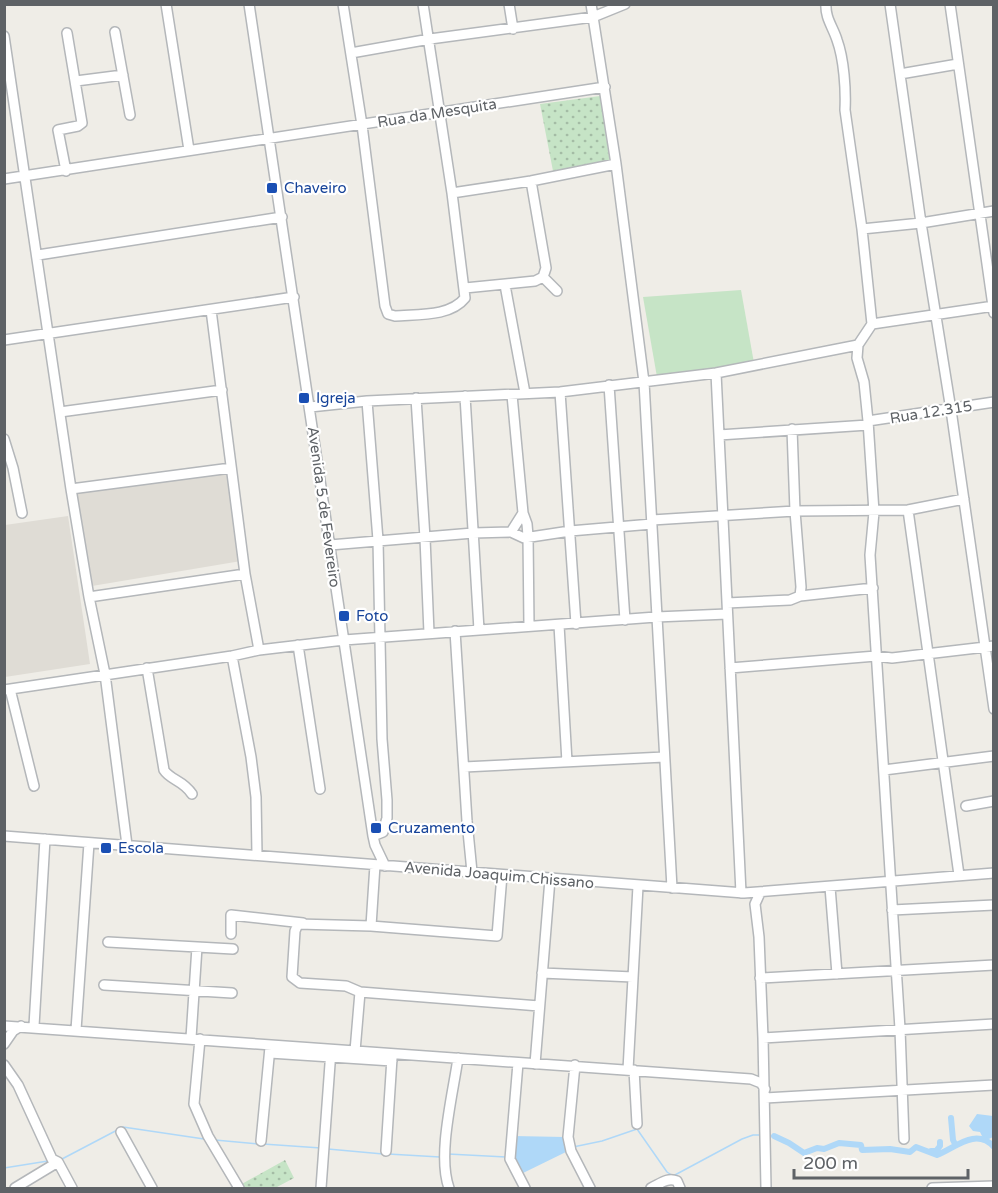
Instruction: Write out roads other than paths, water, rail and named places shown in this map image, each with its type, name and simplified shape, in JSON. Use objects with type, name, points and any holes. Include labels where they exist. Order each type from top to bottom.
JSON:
[{"type":"street","points":[[166,4],[189,150]]},
{"type":"street","name":"Avenida 5 de Fevereiro","points":[[249,4],[374,838],[386,866]]},
{"type":"street","points":[[343,4],[362,125],[385,306],[388,314],[394,316],[451,310],[460,305],[465,298],[452,193],[423,4]]},
{"type":"street","points":[[508,4],[513,28]]},
{"type":"street","points":[[591,4],[616,164],[644,382],[672,888]]},
{"type":"street","points":[[351,53],[430,39],[593,17],[625,4]]},
{"type":"street","points":[[826,4],[825,14],[838,41],[846,93],[845,110],[862,229],[872,324],[858,345],[857,358],[864,382],[874,512],[870,555],[897,970],[904,1139]]},
{"type":"street","points":[[890,4],[963,499],[989,647],[993,709]]},
{"type":"street","points":[[872,324],[993,308],[950,4]]},
{"type":"street","points":[[115,32],[130,115]]},
{"type":"street","points":[[66,171],[58,130],[82,123],[67,33]]},
{"type":"street","points":[[4,36],[71,489],[89,597],[105,674],[127,845]]},
{"type":"street","points":[[900,74],[958,64]]},
{"type":"street","points":[[76,81],[123,75]]},
{"type":"street","name":"Rua da Mesquita","points":[[4,179],[605,87]]},
{"type":"street","points":[[452,193],[531,181],[616,164]]},
{"type":"street","points":[[465,288],[535,281],[543,277],[546,268],[531,181]]},
{"type":"street","points":[[862,229],[921,223],[993,211]]},
{"type":"street","points":[[38,255],[282,217]]},
{"type":"street","points":[[543,277],[557,291]]},
{"type":"street","points":[[506,285],[525,393]]},
{"type":"street","points":[[4,340],[294,297]]},
{"type":"street","points":[[211,310],[245,574],[259,650]]},
{"type":"street","points":[[310,408],[367,401],[560,392],[716,373],[858,345]]},
{"type":"street","points":[[716,373],[743,893],[751,904],[759,946]]},
{"type":"street","points":[[609,385],[625,620]]},
{"type":"street","points":[[60,412],[222,390]]},
{"type":"street","points":[[560,392],[576,624]]},
{"type":"street","points":[[512,394],[523,513],[528,536],[529,626]]},
{"type":"street","points":[[465,396],[478,630]]},
{"type":"street","points":[[416,398],[429,633]]},
{"type":"street","points":[[367,401],[378,540],[382,739],[387,818],[383,832],[374,838],[371,864],[371,926]]},
{"type":"street","name":"Rua 12.315","points":[[719,435],[868,423],[993,402]]},
{"type":"street","points":[[792,429],[800,596]]},
{"type":"street","points":[[4,439],[13,468],[22,513]]},
{"type":"street","points":[[71,489],[231,468]]},
{"type":"street","points":[[330,545],[473,533],[511,532],[519,537],[652,522],[795,511],[908,510],[963,499]]},
{"type":"street","points":[[908,510],[959,876]]},
{"type":"street","points":[[511,532],[523,513]]},
{"type":"street","points":[[89,597],[245,574]]},
{"type":"street","points":[[727,603],[790,600],[800,596],[873,588]]},
{"type":"street","points":[[34,786],[7,690],[259,650],[344,640],[656,617],[727,614]]},
{"type":"street","points":[[559,625],[567,762]]},
{"type":"street","points":[[455,631],[472,872]]},
{"type":"street","points":[[298,645],[320,789]]},
{"type":"street","points":[[730,668],[876,656],[892,658],[989,647]]},
{"type":"street","points":[[232,656],[256,797],[257,855]]},
{"type":"street","points":[[147,668],[164,770],[167,776],[178,779],[192,794]]},
{"type":"street","points":[[885,770],[993,756]]},
{"type":"street","points":[[464,767],[664,757]]},
{"type":"street","points":[[966,806],[993,801]]},
{"type":"street","name":"Avenida Joaquim Chissano","points":[[4,836],[743,893],[831,888],[993,873]]},
{"type":"street","points":[[34,1026],[45,839]]},
{"type":"street","points":[[76,1030],[89,843]]},
{"type":"street","points":[[231,934],[231,915],[305,923],[497,936],[502,875]]},
{"type":"street","points":[[535,1064],[550,879]]},
{"type":"street","points":[[637,1124],[631,1070],[638,886]]},
{"type":"street","points":[[831,888],[837,974]]},
{"type":"street","points":[[760,893],[755,904],[764,1038],[765,1188]]},
{"type":"street","points":[[892,910],[993,905]]},
{"type":"street","points":[[292,921],[288,978],[290,984],[346,986],[360,992],[539,1006]]},
{"type":"street","points":[[300,983],[292,977],[295,931],[298,924],[305,923]]},
{"type":"street","points":[[108,942],[233,949]]},
{"type":"street","points":[[197,947],[194,991],[196,1039],[194,1104],[210,1140],[239,1188]]},
{"type":"street","points":[[760,978],[993,965]]},
{"type":"street","points":[[542,973],[633,977]]},
{"type":"street","points":[[104,985],[232,993]]},
{"type":"street","points":[[355,1051],[360,992]]},
{"type":"street","points":[[764,1038],[993,1024]]},
{"type":"street","points":[[4,1026],[34,1026],[196,1039],[331,1054],[458,1058],[751,1079],[761,1083],[765,1093]]},
{"type":"street","points":[[4,1044],[21,1026]]},
{"type":"street","points":[[261,1141],[270,1049]]},
{"type":"street","points":[[331,1054],[355,1051],[392,1057]]},
{"type":"street","points":[[321,1188],[331,1054]]},
{"type":"street","points":[[386,1151],[392,1057]]},
{"type":"street","points":[[449,1188],[445,1156],[458,1058]]},
{"type":"street","points":[[518,1062],[510,1156],[525,1188]]},
{"type":"street","points":[[4,1065],[18,1085],[55,1160],[72,1188]]},
{"type":"street","points":[[575,1065],[568,1137],[571,1151],[590,1188]]},
{"type":"street","points":[[751,1079],[756,1078],[764,1068]]},
{"type":"street","points":[[765,1093],[902,1090],[993,1085]]},
{"type":"street","points":[[121,1132],[152,1188]]},
{"type":"street","points":[[15,1188],[55,1160]]},
{"type":"street","points":[[651,1188],[667,1179],[677,1181],[680,1188]]},
{"type":"street","points":[[932,1188],[993,1186]]},
{"type":"water","points":[[977,1114],[993,1116],[993,1137],[983,1138],[980,1132],[973,1131],[969,1126]]},
{"type":"water","points":[[513,1136],[565,1137],[568,1151],[519,1175],[512,1159]]},
{"type":"waterway","points":[[951,1118],[955,1144]]},
{"type":"waterway","points":[[62,1159],[123,1127],[204,1139]]},
{"type":"waterway","points":[[573,1147],[602,1141],[637,1129],[667,1172],[673,1176],[742,1139],[762,1135]]},
{"type":"waterway","points":[[774,1136],[804,1153],[839,1143],[861,1145],[862,1150],[890,1149],[910,1152],[916,1147],[937,1155],[973,1139],[987,1141],[994,1147]]},
{"type":"waterway","points":[[215,1140],[258,1144]]},
{"type":"waterway","points":[[931,1151],[936,1151],[940,1142]]},
{"type":"waterway","points":[[263,1144],[321,1148]]},
{"type":"waterway","points":[[328,1149],[383,1154]]},
{"type":"waterway","points":[[388,1154],[440,1157]]},
{"type":"waterway","points":[[448,1154],[506,1157]]},
{"type":"waterway","points":[[4,1168],[48,1161]]},
{"type":"place","name":"Chaveiro","points":[[272,188]]},
{"type":"place","name":"Igreja","points":[[304,398]]},
{"type":"place","name":"Foto","points":[[344,616]]},
{"type":"place","name":"Cruzamento","points":[[376,828]]},
{"type":"place","name":"Escola","points":[[106,848]]}]
